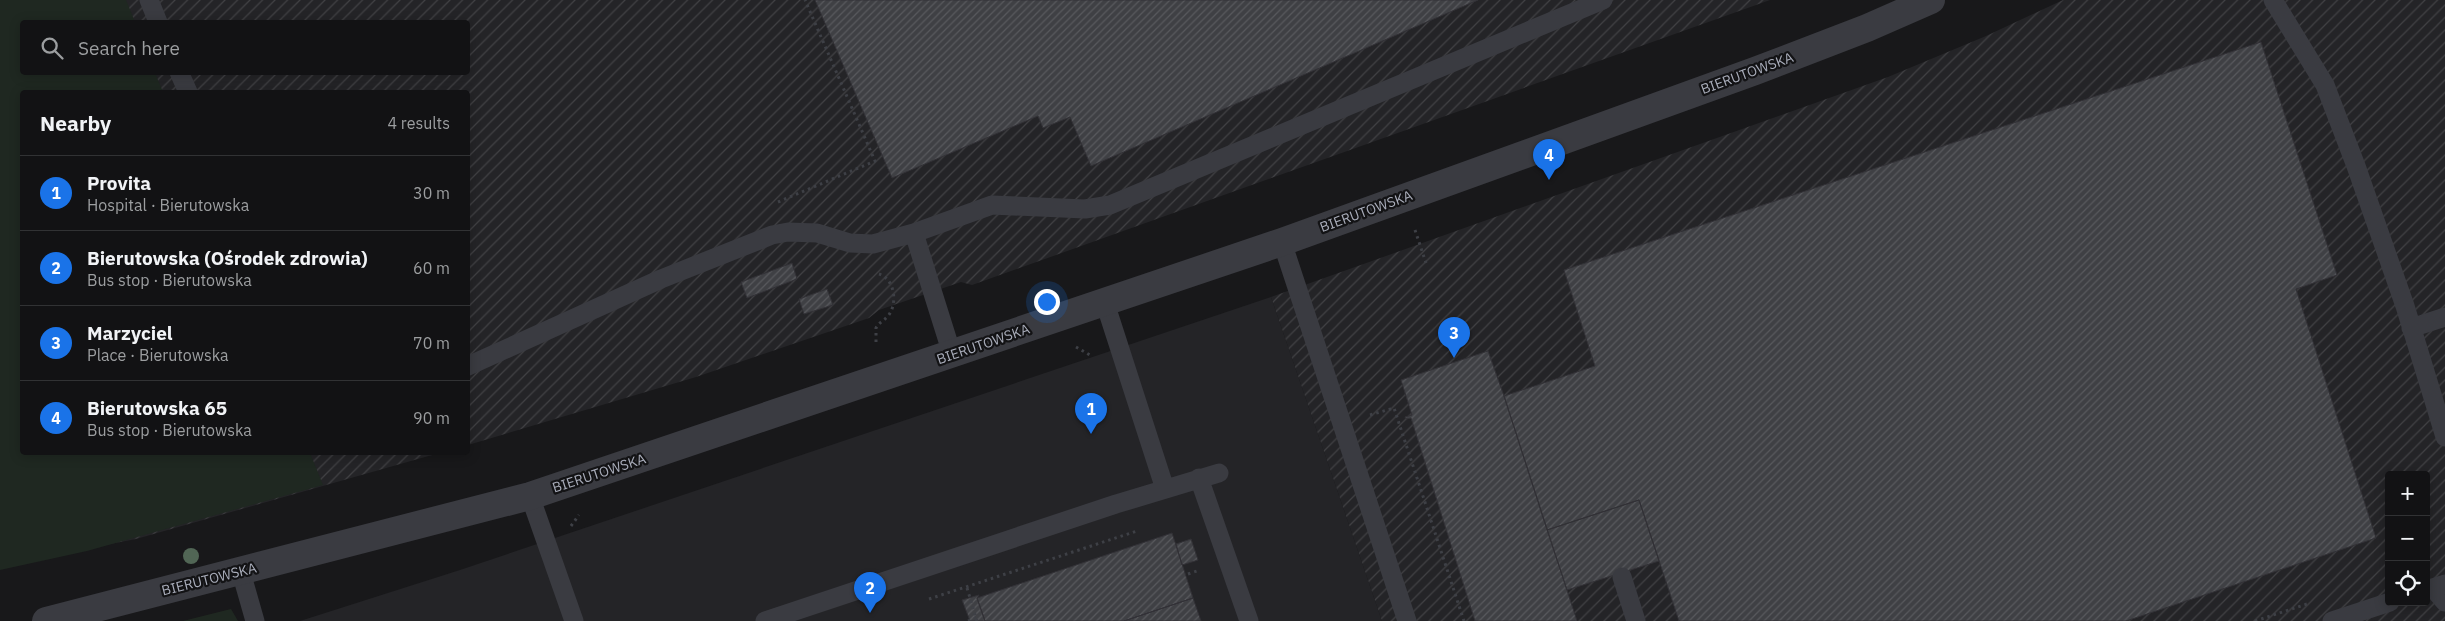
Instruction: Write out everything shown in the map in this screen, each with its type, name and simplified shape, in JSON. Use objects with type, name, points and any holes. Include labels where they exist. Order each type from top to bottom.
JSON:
[{"type":"street","name":"BIERUTOWSKA","points":[[46,621],[530,496],[1282,242],[1755,71],[1867,28],[1931,0]]},
{"type":"lane","points":[[149,0],[157,20]]},
{"type":"lane","points":[[470,365],[661,279],[772,235],[788,232],[816,233],[839,241],[861,244],[884,242],[992,205],[1085,208],[1110,205],[1603,0]]},
{"type":"lane","points":[[2273,0],[2325,85],[2356,166],[2411,328],[2445,437]]},
{"type":"lane","points":[[180,75],[187,90]]},
{"type":"lane","points":[[914,233],[952,354]]},
{"type":"lane","points":[[1282,242],[1407,621]]},
{"type":"lane","points":[[1105,303],[1165,489]]},
{"type":"lane","points":[[2411,328],[2445,317]]},
{"type":"lane","points":[[765,621],[1219,472]]},
{"type":"lane","points":[[1199,478],[1249,621]]},
{"type":"lane","points":[[530,496],[574,621]]},
{"type":"lane","points":[[241,572],[255,621]]},
{"type":"lane","points":[[1622,577],[1636,621]]},
{"type":"lane","points":[[2435,588],[2445,602]]},
{"type":"lane","points":[[2332,621],[2385,604]]},
{"type":"path","points":[[776,203],[875,161],[805,0]]},
{"type":"path","points":[[1412,222],[1426,263]]},
{"type":"path","points":[[874,273],[888,277],[893,294],[888,316],[879,322],[876,328],[876,342]]},
{"type":"path","points":[[1342,424],[1394,408],[1464,621]]},
{"type":"path","points":[[921,602],[1139,530]]},
{"type":"path","points":[[967,588],[977,620],[968,621]]},
{"type":"shaded area","points":[[0,0],[1770,0],[972,285],[961,282],[879,310],[869,318],[696,377],[470,444],[470,90],[20,90],[20,455],[432,455],[136,539],[0,565]]},
{"type":"shaded area","points":[[0,0],[126,0],[134,20],[20,20],[20,75],[156,75],[162,90],[20,90],[20,455],[311,455],[323,485],[87,551],[0,570]]},
{"type":"shaded area","points":[[2063,0],[2445,0],[2445,621],[1382,621],[1271,297],[1888,77],[1986,36]]},
{"type":"shaded area","points":[[1271,297],[1382,621],[300,621],[460,570]]},
{"type":"shaded area","points":[[231,609],[238,621],[183,621]]},
{"type":"building","points":[[815,0],[1478,0],[1091,166],[1070,117],[1043,128],[1038,116],[892,178]]},
{"type":"building","points":[[2261,42],[2337,275],[2296,289],[2376,538],[2126,621],[1679,621],[1639,500],[1547,530],[1504,396],[1595,366],[1564,270]]},
{"type":"building","points":[[792,263],[797,279],[747,298],[741,282]]},
{"type":"building","points":[[827,289],[833,305],[804,314],[799,299]]},
{"type":"building","points":[[1488,351],[1577,621],[1475,621],[1411,418],[1406,419],[1405,417],[1412,415],[1401,380]]},
{"type":"building","points":[[1639,500],[1659,561],[1567,590],[1547,530]]},
{"type":"building","points":[[1172,533],[1193,598],[1124,621],[985,621],[977,598]]},
{"type":"building","points":[[1191,539],[1198,560],[1182,565],[1176,544]]},
{"type":"building","points":[[979,595],[977,598],[985,621],[970,621],[962,600]]},
{"type":"building","points":[[1193,598],[1201,621],[1124,621]]},
{"type":"place","name":"Bierutowska 65","points":[[1549,180]]},
{"type":"place","name":"Marzyciel","points":[[1454,358]]},
{"type":"place","name":"Provita","points":[[1091,434]]},
{"type":"place","name":"Bierutowska (Ośrodek zdrowia)","points":[[870,613]]}]
